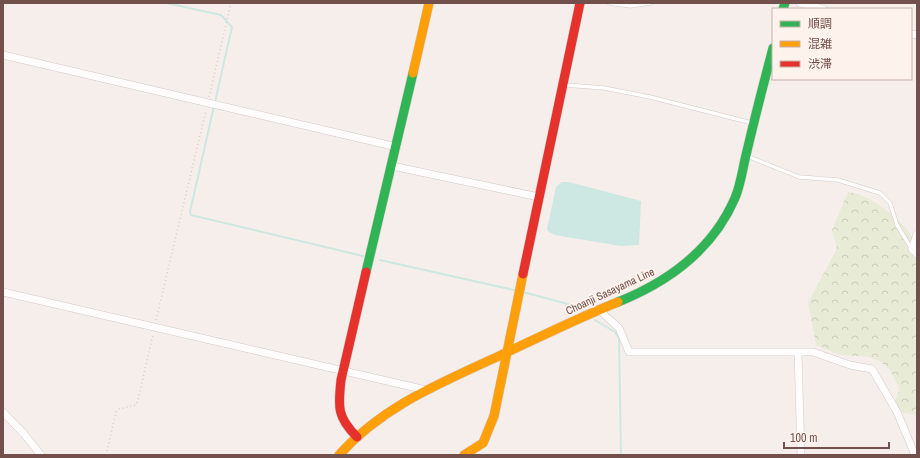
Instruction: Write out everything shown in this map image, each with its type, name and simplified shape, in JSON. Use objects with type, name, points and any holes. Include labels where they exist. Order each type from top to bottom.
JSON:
[{"type":"street","points":[[357,437],[344,424],[339,415],[339,399],[343,372],[397,147],[429,3]]},
{"type":"street","points":[[464,455],[483,443],[494,416],[539,197],[565,85],[580,3]]},
{"type":"street","points":[[800,3],[818,8]]},
{"type":"street","name":"Choanji Sasayama Line","points":[[339,455],[377,419],[426,390],[506,352],[649,288],[681,267],[700,252],[724,220],[735,197],[772,52]]},
{"type":"street","points":[[3,55],[397,147]]},
{"type":"street","points":[[392,166],[539,197]]},
{"type":"street","points":[[914,252],[917,234]]},
{"type":"street","points":[[3,292],[426,390]]},
{"type":"street","points":[[598,310],[619,328],[629,352],[813,352],[850,365],[872,369],[897,412],[915,455]]},
{"type":"street","points":[[798,353],[801,455]]},
{"type":"street","points":[[3,412],[24,434],[40,455]]},
{"type":"lane","points":[[609,3],[630,6],[651,3]]},
{"type":"lane","points":[[565,85],[604,88],[650,97],[754,123]]},
{"type":"lane","points":[[746,156],[798,177],[838,180],[880,193],[890,203],[897,225],[914,252]]},
{"type":"path","points":[[106,455],[116,412],[119,409],[136,405],[138,400],[231,3]]},
{"type":"green space","points":[[848,192],[868,198],[878,204],[906,228],[913,237],[917,246],[917,415],[897,412],[894,407],[899,389],[890,370],[881,362],[870,357],[841,355],[816,345],[808,303],[837,248],[832,230]]},
{"type":"water","points":[[562,182],[569,182],[641,201],[639,245],[621,246],[555,235],[549,232],[547,229],[556,187]]},
{"type":"waterway","points":[[166,3],[221,15],[232,27],[215,102]]},
{"type":"waterway","points":[[214,106],[190,212],[191,215],[363,256]]},
{"type":"waterway","points":[[380,260],[514,290]]},
{"type":"waterway","points":[[523,292],[575,306],[583,311]]},
{"type":"waterway","points":[[595,320],[615,332],[619,338],[621,455]]},
{"type":"traffic: fast","points":[[783,8],[785,3]]},
{"type":"traffic: fast","points":[[618,302],[654,284],[687,262],[714,233],[726,216],[739,187],[772,52]]},
{"type":"traffic: fast","points":[[366,272],[413,73]]},
{"type":"traffic: slow","points":[[413,73],[429,3]]},
{"type":"traffic: slow","points":[[464,455],[483,443],[494,416],[523,274]]},
{"type":"traffic: slow","points":[[339,455],[356,437],[375,422],[414,397],[457,375],[618,302]]},
{"type":"traffic: jam","points":[[523,274],[580,3]]},
{"type":"traffic: jam","points":[[357,437],[350,430],[342,417],[339,397],[341,380],[366,272]]}]
